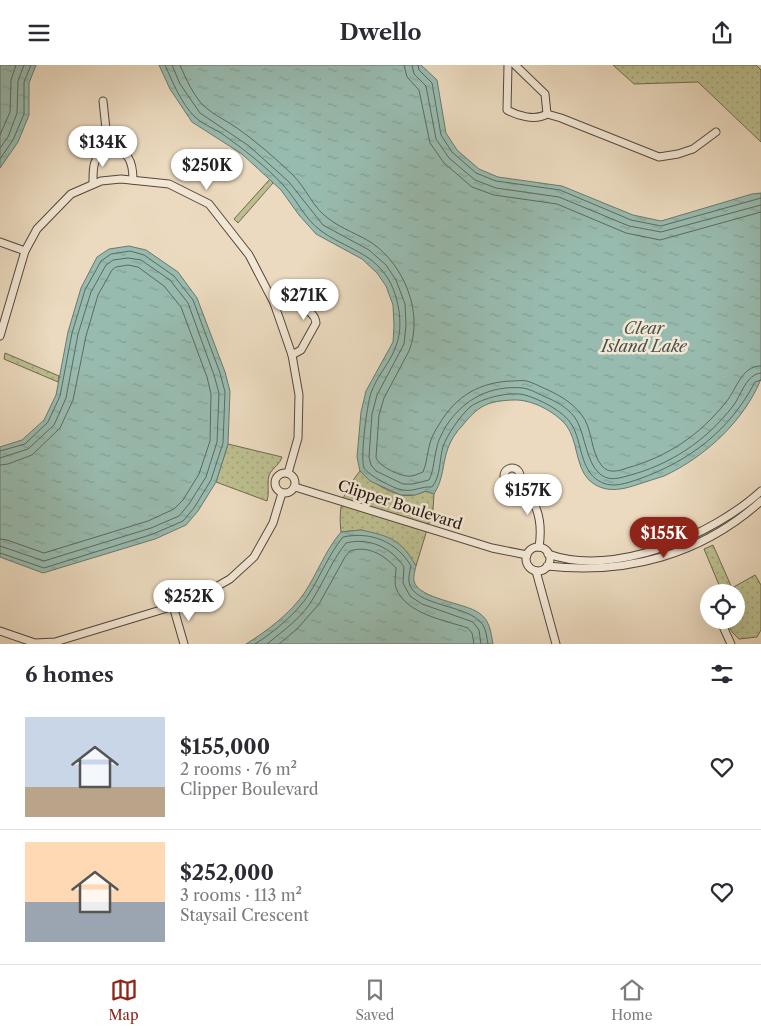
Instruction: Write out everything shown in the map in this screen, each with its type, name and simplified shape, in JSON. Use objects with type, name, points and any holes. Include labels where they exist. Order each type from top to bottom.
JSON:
[{"type":"street","points":[[508,65],[507,110],[518,116],[542,117],[547,114],[660,157],[693,149],[716,132]]},
{"type":"street","points":[[515,65],[545,93],[547,114]]},
{"type":"street","points":[[103,101],[108,148]]},
{"type":"street","points":[[93,184],[92,165],[100,153],[108,148],[121,151],[133,164],[133,179]]},
{"type":"street","points":[[0,336],[25,251],[37,229],[71,194],[93,184],[133,179],[169,185],[209,204],[249,255],[274,303],[292,355],[299,395],[298,438],[288,473]]},
{"type":"street","points":[[0,242],[25,251]]},
{"type":"street","points":[[274,303],[285,303],[313,313],[316,318],[316,323],[301,350],[292,355]]},
{"type":"street","points":[[282,493],[291,491],[294,487],[295,480],[288,473]]},
{"type":"street","points":[[282,493],[276,486],[276,480],[281,474],[288,473]]},
{"type":"street","points":[[518,483],[531,496],[540,519],[541,535],[539,547]]},
{"type":"street","name":"Clipper Boulevard","points":[[294,487],[492,548],[527,555]]},
{"type":"street","points":[[556,644],[536,571],[528,565],[527,555],[532,549],[539,547],[548,554],[559,558],[587,560],[608,559],[648,552],[682,541],[708,529],[761,491]]},
{"type":"street","points":[[0,631],[31,643],[54,641],[200,596],[230,579],[254,557],[273,523],[282,493]]},
{"type":"street","points":[[547,566],[587,569],[627,566],[678,552],[705,540],[750,511],[761,501]]},
{"type":"street","points":[[536,571],[547,566],[549,562],[548,554]]},
{"type":"street","points":[[172,606],[184,644]]},
{"type":"street","points":[[724,629],[731,644]]},
{"type":"green space","points":[[613,65],[756,65],[761,70],[761,142],[698,82],[634,84]]},
{"type":"green space","points":[[270,179],[273,183],[238,223],[234,219]]},
{"type":"green space","points":[[5,353],[59,376],[58,382],[4,359]]},
{"type":"green space","points":[[228,444],[282,457],[270,473],[267,501],[216,482]]},
{"type":"green space","points":[[360,471],[379,486],[397,494],[405,496],[426,491],[434,494],[433,510],[416,566],[401,546],[361,530],[341,532],[340,514],[343,499],[349,486]]},
{"type":"green space","points":[[713,545],[730,584],[719,584],[704,549]]},
{"type":"green space","points":[[755,575],[761,585],[761,630],[757,637],[739,639],[730,629],[745,629],[745,584],[739,584]]},
{"type":"water","points":[[0,65],[36,65],[29,83],[29,115],[18,142],[0,168]]},
{"type":"water","name":"Clear Island Lake","points":[[159,65],[421,65],[437,80],[446,133],[457,150],[479,169],[498,177],[562,186],[633,215],[661,221],[761,193],[761,379],[754,394],[734,423],[722,436],[694,459],[664,476],[626,488],[607,489],[589,480],[581,468],[573,438],[566,425],[542,407],[520,400],[490,403],[478,409],[460,428],[448,448],[440,482],[434,494],[426,491],[415,495],[401,495],[370,481],[360,471],[357,457],[361,412],[366,391],[393,342],[393,305],[386,286],[377,273],[362,259],[316,234],[281,190],[242,154],[192,122],[170,89]]},
{"type":"water","points":[[129,246],[146,250],[178,272],[197,298],[225,372],[230,391],[228,444],[216,482],[198,511],[186,525],[155,539],[43,573],[0,557],[0,447],[22,440],[44,420],[56,395],[68,332],[81,288],[97,257],[109,249]]},
{"type":"water","points":[[361,530],[379,534],[399,544],[416,566],[414,581],[417,587],[424,592],[473,609],[483,616],[489,627],[493,644],[246,644],[278,621],[299,600],[341,532]]}]
